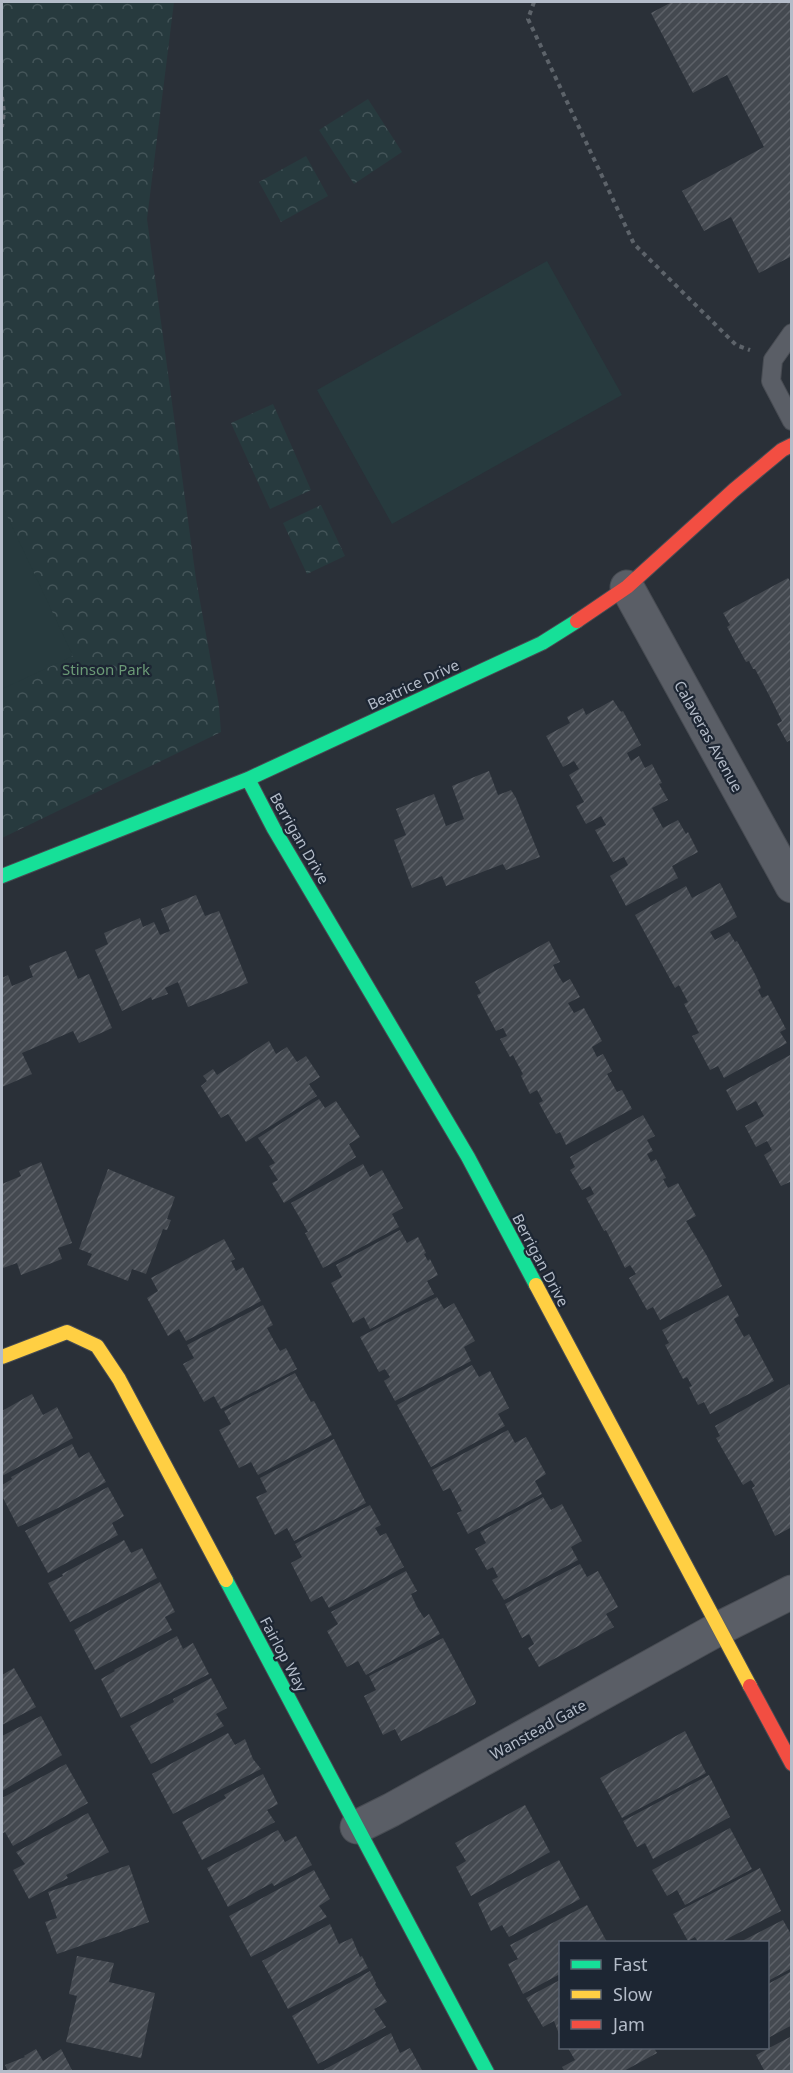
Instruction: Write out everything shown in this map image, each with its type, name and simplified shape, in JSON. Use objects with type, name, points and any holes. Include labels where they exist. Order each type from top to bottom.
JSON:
[{"type":"street","name":"Beatrice Drive","points":[[2,876],[248,779],[542,643],[627,587],[734,490],[782,450],[792,445]]},
{"type":"street","name":"Calaveras Avenue","points":[[627,587],[792,886]]},
{"type":"street","name":"Berrigan Drive","points":[[248,779],[274,829],[468,1157],[792,1764]]},
{"type":"street","name":"Fairlop Way","points":[[2,1357],[68,1332],[98,1346],[119,1379],[487,2072]]},
{"type":"street","name":"Wanstead Gate","points":[[357,1827],[718,1629],[792,1592]]},
{"type":"lane","points":[[792,333],[773,360],[771,381],[792,421]]},
{"type":"path","points":[[534,2],[528,19],[634,244],[736,345],[773,360]]},
{"type":"path","points":[[2,97],[4,112],[2,127]]},
{"type":"green space","name":"Stinson Park","points":[[2,2],[174,2],[147,219],[196,579],[219,706],[221,732],[2,838]]},
{"type":"green space","points":[[368,99],[402,152],[354,184],[319,130]]},
{"type":"green space","points":[[306,156],[328,196],[281,222],[259,182]]},
{"type":"green space","points":[[547,261],[622,395],[392,524],[317,390]]},
{"type":"green space","points":[[273,404],[311,490],[270,509],[231,423]]},
{"type":"green space","points":[[2,505],[73,656],[2,689]]},
{"type":"green space","points":[[321,505],[345,556],[307,574],[283,523]]},
{"type":"building","points":[[672,2],[792,2],[792,256],[759,273],[731,217],[704,231],[682,191],[764,147],[727,75],[693,93],[651,13]]},
{"type":"building","points":[[788,578],[792,584],[792,739],[787,742],[777,724],[782,721],[755,669],[749,661],[746,662],[727,627],[730,625],[723,613]]},
{"type":"building","points":[[613,700],[621,712],[623,711],[641,745],[627,753],[631,761],[639,756],[645,768],[652,764],[662,783],[659,784],[668,800],[652,808],[663,828],[678,820],[686,834],[688,832],[698,852],[672,866],[678,878],[626,906],[610,876],[628,865],[624,857],[613,862],[595,830],[606,825],[601,816],[586,824],[576,806],[584,802],[569,775],[579,769],[574,761],[563,767],[546,736],[570,723],[567,717],[583,708],[586,715]]},
{"type":"building","points":[[489,771],[498,795],[511,790],[516,798],[540,857],[506,870],[503,864],[446,886],[442,876],[412,888],[394,840],[406,835],[396,809],[434,794],[446,826],[464,819],[452,786]]},
{"type":"building","points":[[720,883],[737,917],[710,932],[715,940],[729,932],[735,942],[737,941],[756,976],[762,998],[768,995],[786,1029],[780,1032],[787,1043],[724,1078],[718,1066],[710,1070],[692,1036],[699,1033],[684,1004],[688,1002],[679,985],[675,988],[635,915],[686,886],[692,898]]},
{"type":"building","points":[[196,895],[205,916],[219,911],[248,983],[188,1007],[178,982],[165,988],[168,994],[152,1000],[151,997],[122,1011],[95,950],[108,944],[104,933],[140,918],[143,927],[154,922],[160,935],[170,931],[161,909]]},
{"type":"building","points":[[549,941],[560,962],[553,965],[558,975],[563,983],[570,979],[580,997],[568,1003],[574,1013],[584,1008],[602,1041],[592,1047],[597,1057],[603,1054],[612,1071],[607,1074],[617,1092],[622,1090],[632,1109],[566,1145],[560,1132],[556,1134],[539,1103],[543,1101],[537,1090],[530,1094],[513,1055],[510,1057],[500,1039],[507,1036],[503,1028],[496,1031],[477,995],[481,993],[475,982]]},
{"type":"building","points":[[66,951],[78,979],[89,974],[112,1028],[79,1043],[73,1031],[22,1053],[32,1074],[2,1087],[2,978],[8,975],[12,986],[33,977],[29,966]]},
{"type":"building","points":[[269,1041],[276,1054],[287,1047],[297,1062],[306,1056],[320,1077],[309,1084],[317,1096],[246,1142],[228,1114],[221,1118],[201,1086],[207,1081],[203,1076],[213,1069],[217,1075]]},
{"type":"building","points":[[792,1054],[792,1185],[790,1182],[781,1186],[764,1155],[772,1150],[767,1141],[756,1147],[745,1126],[764,1116],[756,1101],[737,1111],[726,1090]]},
{"type":"building","points":[[319,1099],[325,1108],[336,1101],[360,1137],[349,1144],[356,1157],[284,1203],[272,1183],[278,1180],[269,1166],[275,1163],[258,1138]]},
{"type":"building","points":[[643,1115],[655,1136],[647,1140],[653,1151],[647,1154],[651,1162],[656,1159],[666,1178],[663,1179],[668,1188],[678,1183],[696,1216],[686,1221],[722,1286],[660,1320],[653,1307],[647,1310],[629,1278],[636,1274],[630,1265],[625,1268],[606,1230],[604,1231],[586,1198],[594,1194],[590,1186],[582,1190],[570,1170],[575,1167],[570,1157]]},
{"type":"building","points":[[41,1162],[72,1243],[58,1248],[62,1259],[21,1275],[17,1263],[3,1268],[2,1264],[2,1184],[21,1176],[19,1171]]},
{"type":"building","points":[[363,1164],[370,1177],[382,1170],[403,1208],[392,1214],[399,1227],[323,1268],[305,1233],[308,1232],[291,1203]]},
{"type":"building","points":[[108,1169],[175,1197],[167,1219],[171,1220],[167,1230],[163,1229],[146,1274],[132,1269],[128,1281],[87,1265],[92,1254],[79,1249]]},
{"type":"building","points":[[400,1230],[407,1243],[418,1237],[426,1253],[424,1254],[428,1261],[430,1259],[438,1275],[427,1281],[434,1294],[370,1329],[364,1317],[353,1323],[331,1283],[342,1277],[336,1265]]},
{"type":"building","points":[[224,1239],[235,1259],[231,1261],[236,1271],[243,1267],[261,1301],[186,1341],[179,1329],[168,1336],[147,1298],[158,1291],[151,1278]]},
{"type":"building","points":[[728,1295],[739,1316],[734,1319],[744,1337],[749,1334],[774,1381],[710,1414],[704,1402],[698,1405],[687,1377],[683,1379],[665,1345],[669,1343],[662,1330]]},
{"type":"building","points":[[437,1297],[444,1309],[454,1303],[475,1341],[464,1347],[471,1361],[395,1401],[384,1381],[390,1377],[385,1369],[379,1372],[360,1337]]},
{"type":"building","points":[[263,1305],[273,1325],[267,1328],[280,1351],[286,1348],[297,1369],[221,1409],[214,1396],[204,1402],[183,1364],[194,1358],[187,1345]]},
{"type":"building","points":[[472,1365],[479,1377],[490,1371],[509,1408],[498,1414],[505,1426],[431,1467],[397,1405]]},
{"type":"building","points":[[295,1373],[311,1402],[314,1401],[332,1435],[258,1475],[251,1462],[239,1468],[219,1430],[231,1424],[224,1411]]},
{"type":"building","points":[[789,1384],[792,1389],[792,1527],[775,1536],[752,1488],[755,1486],[751,1480],[743,1485],[716,1438],[720,1436],[715,1426]]},
{"type":"building","points":[[32,1394],[43,1415],[57,1407],[73,1438],[2,1476],[2,1411]]},
{"type":"building","points":[[508,1430],[515,1443],[526,1437],[546,1474],[535,1481],[542,1494],[468,1534],[457,1513],[462,1511],[450,1488],[443,1491],[432,1470]]},
{"type":"building","points":[[334,1439],[366,1503],[294,1541],[287,1528],[275,1535],[256,1497],[267,1492],[260,1478]]},
{"type":"building","points":[[72,1444],[79,1458],[89,1452],[106,1482],[18,1527],[2,1496],[2,1485],[12,1479],[11,1477]]},
{"type":"building","points":[[108,1487],[124,1516],[112,1523],[118,1535],[48,1573],[25,1531]]},
{"type":"building","points":[[543,1497],[551,1510],[562,1504],[582,1541],[571,1547],[578,1560],[504,1600],[492,1580],[498,1577],[493,1567],[487,1570],[475,1549],[486,1543],[480,1532]]},
{"type":"building","points":[[370,1505],[381,1525],[375,1528],[380,1536],[386,1533],[404,1567],[329,1608],[322,1596],[311,1602],[291,1563],[302,1557],[295,1544]]},
{"type":"building","points":[[124,1540],[131,1553],[142,1548],[157,1578],[70,1622],[48,1583]]},
{"type":"building","points":[[580,1564],[587,1577],[598,1571],[618,1607],[606,1614],[614,1627],[539,1667],[528,1648],[534,1644],[529,1634],[522,1638],[505,1604]]},
{"type":"building","points":[[406,1571],[417,1591],[411,1594],[417,1607],[424,1618],[429,1614],[440,1634],[366,1675],[358,1661],[347,1667],[327,1631],[338,1624],[331,1612]]},
{"type":"building","points":[[160,1582],[175,1612],[165,1617],[172,1630],[95,1670],[74,1630]]},
{"type":"building","points":[[177,1636],[183,1649],[193,1643],[209,1674],[121,1718],[101,1679]]},
{"type":"building","points":[[443,1638],[476,1701],[475,1704],[401,1741],[395,1729],[383,1735],[364,1696],[376,1690],[369,1676]]},
{"type":"building","points":[[14,1668],[36,1707],[2,1725],[2,1675]]},
{"type":"building","points":[[211,1678],[227,1708],[216,1714],[224,1726],[151,1764],[130,1726]]},
{"type":"building","points":[[41,1716],[62,1755],[2,1791],[2,1736]]},
{"type":"building","points":[[685,1731],[706,1773],[622,1818],[600,1778]]},
{"type":"building","points":[[228,1733],[235,1745],[245,1739],[253,1759],[261,1769],[173,1814],[152,1774]]},
{"type":"building","points":[[66,1764],[88,1803],[13,1846],[5,1832],[2,1834],[2,1798]]},
{"type":"building","points":[[263,1774],[278,1804],[267,1810],[275,1822],[202,1860],[182,1822],[226,1798],[224,1795]]},
{"type":"building","points":[[709,1775],[730,1817],[653,1859],[645,1843],[637,1847],[623,1821]]},
{"type":"building","points":[[525,1805],[550,1852],[471,1896],[456,1867],[466,1861],[455,1843]]},
{"type":"building","points":[[88,1813],[109,1852],[66,1875],[68,1878],[29,1899],[13,1870],[25,1864],[16,1852]]},
{"type":"building","points":[[730,1828],[752,1869],[685,1905],[677,1890],[667,1896],[652,1870]]},
{"type":"building","points":[[278,1830],[285,1842],[296,1836],[312,1865],[228,1907],[207,1868]]},
{"type":"building","points":[[559,1860],[580,1899],[509,1937],[502,1925],[491,1931],[478,1903]]},
{"type":"building","points":[[129,1865],[149,1922],[57,1954],[45,1922],[57,1918],[48,1892]]},
{"type":"building","points":[[760,1868],[781,1911],[723,1941],[697,1941],[695,1937],[688,1941],[673,1914]]},
{"type":"building","points":[[314,1870],[330,1899],[319,1906],[327,1917],[251,1957],[229,1916]]},
{"type":"building","points":[[587,1905],[606,1941],[559,1941],[559,1975],[523,1994],[508,1964],[518,1959],[510,1945]]},
{"type":"building","points":[[783,1920],[792,1936],[792,1968],[769,1980],[769,1941],[742,1941]]},
{"type":"building","points":[[330,1924],[339,1944],[352,1938],[360,1957],[362,1956],[368,1968],[288,2009],[262,1961]]},
{"type":"building","points":[[77,1956],[114,1963],[109,1982],[155,1993],[141,2058],[66,2042],[77,1996],[69,1994]]},
{"type":"building","points":[[370,1971],[375,1984],[387,2002],[374,2009],[386,2027],[318,2064],[292,2016]]},
{"type":"building","points":[[792,1971],[792,2025],[769,2037],[769,1983]]},
{"type":"building","points":[[559,1981],[559,2034],[554,2021],[543,2027],[526,1998]]},
{"type":"building","points":[[391,2033],[400,2053],[410,2048],[423,2072],[320,2072]]},
{"type":"building","points":[[792,2036],[792,2072],[765,2072],[756,2055]]},
{"type":"building","points":[[36,2049],[43,2061],[61,2049],[73,2072],[8,2072],[5,2065],[25,2057]]},
{"type":"building","points":[[569,2049],[655,2049],[657,2053],[622,2072],[565,2072],[562,2067],[575,2060]]},
{"type":"traffic: fast","points":[[2,876],[248,779],[542,643],[577,621]]},
{"type":"traffic: fast","points":[[248,779],[274,829],[468,1157],[536,1285]]},
{"type":"traffic: fast","points":[[226,1580],[487,2072]]},
{"type":"traffic: slow","points":[[536,1285],[750,1686]]},
{"type":"traffic: slow","points":[[2,1357],[67,1332],[97,1346],[119,1379],[226,1580]]},
{"type":"traffic: jam","points":[[577,621],[627,587],[734,490],[782,450],[792,445]]},
{"type":"traffic: jam","points":[[750,1686],[792,1764]]}]
